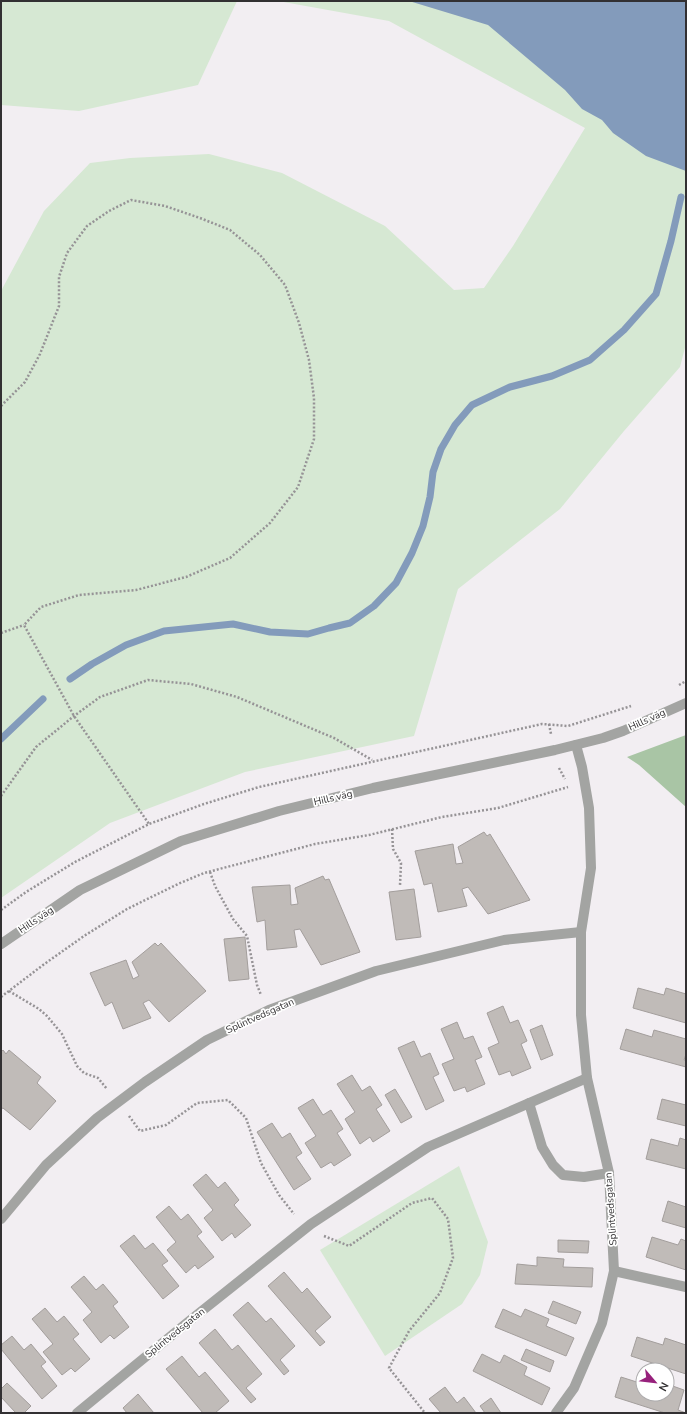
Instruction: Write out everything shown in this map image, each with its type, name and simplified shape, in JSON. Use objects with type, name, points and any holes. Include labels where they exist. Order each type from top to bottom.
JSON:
[{"type":"street","name":"Hills väg","points":[[1,944],[80,890],[181,841],[279,811],[373,788],[555,750],[603,738],[623,731],[686,703]]},
{"type":"street","name":"Splintvedsgatan","points":[[556,1413],[574,1388],[602,1323],[614,1271],[609,1173],[587,1078],[581,1015],[581,932],[591,868],[589,808],[582,767],[576,745]]},
{"type":"street","name":"Splintvedsgatan","points":[[1,1219],[46,1165],[97,1118],[207,1040],[269,1010],[376,972],[504,940],[581,932]]},
{"type":"street","name":"Splintvedsgatan","points":[[77,1413],[305,1229],[428,1147],[587,1078]]},
{"type":"street","points":[[529,1103],[542,1147],[553,1165],[563,1175],[584,1177],[609,1173]]},
{"type":"street","points":[[614,1271],[686,1286]]},
{"type":"path","points":[[1,406],[25,382],[40,354],[59,306],[59,277],[67,253],[87,226],[109,211],[131,200],[165,206],[230,230],[260,255],[285,285],[295,310],[309,360],[314,398],[314,439],[298,487],[270,523],[230,558],[186,577],[136,590],[79,595],[41,607],[24,625],[1,632]]},
{"type":"path","points":[[24,625],[74,716],[149,824]]},
{"type":"path","points":[[1,796],[36,747],[74,716],[100,697],[148,680],[192,684],[237,697],[334,738],[372,761]]},
{"type":"path","points":[[549,724],[560,770],[569,787],[570,794]]},
{"type":"path","points":[[1,998],[43,964],[127,909],[178,884],[210,872],[315,844],[369,835],[442,817],[498,808],[569,787]]},
{"type":"path","points":[[392,829],[393,849],[401,863],[400,885]]},
{"type":"path","points":[[210,872],[215,886],[233,919],[247,936],[257,985],[269,1010]]},
{"type":"path","points":[[9,991],[35,1006],[47,1016],[62,1034],[77,1066],[84,1073],[98,1078],[140,1130],[166,1125],[197,1103],[228,1100],[246,1118],[261,1163],[279,1195],[305,1229],[349,1246],[412,1203],[432,1198],[448,1219],[453,1258],[440,1293],[409,1331],[389,1368],[425,1413]]},
{"type":"green space","points":[[1,1],[237,1],[198,85],[79,111],[1,105]]},
{"type":"green space","points":[[278,1],[686,1],[686,344],[680,367],[624,431],[560,509],[458,589],[414,736],[245,772],[110,823],[1,898],[1,291],[44,211],[90,163],[130,158],[209,154],[282,173],[385,226],[454,290],[484,288],[513,246],[585,128],[389,21]]},
{"type":"green space","points":[[686,735],[686,807],[639,765],[627,757]]},
{"type":"green space","points":[[459,1166],[488,1242],[480,1275],[462,1304],[385,1356],[320,1250]]},
{"type":"water","points":[[409,1],[686,1],[686,171],[646,156],[613,133],[602,120],[582,109],[565,90],[488,25]]},
{"type":"building","points":[[484,832],[487,836],[490,834],[530,900],[488,914],[468,887],[462,889],[467,906],[438,912],[432,883],[424,885],[415,851],[453,844],[456,864],[463,863],[458,847]]},
{"type":"building","points":[[323,876],[325,880],[329,879],[360,952],[321,965],[300,929],[294,930],[297,947],[267,950],[265,920],[257,922],[252,887],[290,885],[291,905],[298,904],[295,888]]},
{"type":"building","points":[[414,889],[421,937],[396,940],[389,892]]},
{"type":"building","points":[[245,937],[249,979],[229,981],[224,939]]},
{"type":"building","points":[[155,943],[158,946],[161,943],[206,991],[169,1022],[149,1000],[143,1003],[151,1018],[123,1029],[112,1002],[105,1006],[90,973],[126,960],[133,979],[139,976],[132,962]]},
{"type":"building","points":[[638,988],[664,995],[666,988],[686,994],[686,1023],[633,1008]]},
{"type":"building","points":[[503,1006],[510,1023],[518,1020],[527,1041],[521,1044],[531,1068],[512,1076],[510,1071],[499,1075],[488,1048],[499,1043],[487,1013]]},
{"type":"building","points":[[457,1022],[464,1039],[473,1036],[482,1057],[475,1060],[485,1084],[467,1092],[465,1087],[454,1091],[442,1064],[454,1059],[441,1029]]},
{"type":"building","points":[[542,1025],[553,1055],[541,1060],[530,1030]]},
{"type":"building","points":[[626,1029],[652,1037],[654,1030],[686,1039],[686,1054],[684,1060],[686,1060],[686,1067],[620,1049]]},
{"type":"building","points":[[414,1041],[421,1057],[430,1053],[439,1074],[433,1077],[444,1101],[426,1110],[398,1048]]},
{"type":"building","points":[[3,1050],[6,1054],[9,1050],[41,1077],[37,1083],[56,1101],[30,1130],[3,1108],[1,1109],[1,1052]]},
{"type":"building","points":[[352,1075],[362,1091],[370,1086],[382,1105],[376,1109],[390,1131],[373,1142],[370,1137],[360,1144],[345,1119],[355,1112],[337,1084]]},
{"type":"building","points":[[395,1089],[412,1117],[401,1123],[385,1095]]},
{"type":"building","points":[[313,1099],[323,1115],[331,1110],[343,1129],[337,1133],[351,1155],[334,1166],[331,1162],[321,1168],[305,1143],[316,1136],[298,1108]]},
{"type":"building","points":[[662,1099],[686,1105],[686,1126],[657,1119]]},
{"type":"building","points":[[272,1123],[282,1138],[290,1133],[302,1153],[296,1157],[311,1179],[294,1190],[257,1132]]},
{"type":"building","points":[[680,1138],[686,1140],[686,1169],[646,1159],[651,1139],[678,1146]]},
{"type":"building","points":[[206,1174],[218,1188],[225,1182],[239,1200],[234,1205],[251,1225],[235,1238],[232,1233],[222,1241],[204,1218],[213,1210],[193,1185]]},
{"type":"building","points":[[668,1201],[686,1207],[686,1228],[662,1221]]},
{"type":"building","points":[[169,1206],[181,1220],[188,1214],[202,1232],[197,1236],[214,1257],[198,1269],[195,1265],[186,1273],[167,1250],[176,1242],[156,1217]]},
{"type":"building","points":[[134,1235],[145,1249],[153,1243],[168,1261],[162,1265],[179,1286],[163,1299],[120,1246]]},
{"type":"building","points":[[652,1237],[678,1245],[681,1239],[686,1241],[686,1270],[646,1257]]},
{"type":"building","points":[[558,1240],[589,1241],[588,1253],[558,1252]]},
{"type":"building","points":[[537,1257],[564,1259],[563,1267],[593,1268],[592,1287],[515,1284],[517,1264],[537,1266]]},
{"type":"building","points":[[284,1272],[302,1293],[307,1288],[331,1317],[315,1331],[325,1342],[320,1346],[268,1286]]},
{"type":"building","points":[[84,1276],[96,1290],[103,1284],[118,1302],[113,1306],[129,1327],[114,1339],[110,1335],[101,1343],[83,1320],[92,1312],[71,1287]]},
{"type":"building","points":[[553,1301],[581,1312],[576,1324],[548,1313]]},
{"type":"building","points":[[248,1302],[266,1322],[271,1318],[295,1346],[280,1360],[289,1371],[284,1375],[233,1315]]},
{"type":"building","points":[[45,1308],[57,1322],[64,1316],[79,1334],[73,1339],[90,1359],[75,1372],[71,1368],[62,1375],[43,1352],[53,1344],[32,1319]]},
{"type":"building","points":[[503,1309],[521,1317],[525,1309],[549,1319],[546,1326],[574,1338],[566,1356],[495,1327]]},
{"type":"building","points":[[215,1329],[232,1350],[238,1345],[262,1374],[246,1388],[256,1399],[251,1403],[199,1343]]},
{"type":"building","points":[[12,1336],[24,1350],[31,1344],[46,1362],[41,1366],[57,1386],[42,1399],[1,1349],[1,1345]]},
{"type":"building","points":[[637,1337],[663,1345],[665,1338],[686,1345],[686,1374],[675,1370],[675,1362],[649,1362],[631,1356]]},
{"type":"building","points":[[526,1349],[554,1361],[550,1372],[521,1360]]},
{"type":"building","points":[[482,1354],[500,1363],[504,1355],[527,1367],[524,1375],[550,1388],[542,1405],[473,1371]]},
{"type":"building","points":[[182,1356],[199,1377],[205,1372],[229,1401],[215,1413],[203,1413],[166,1369]]},
{"type":"building","points":[[621,1377],[635,1381],[635,1402],[675,1402],[675,1387],[684,1390],[678,1410],[686,1413],[665,1413],[615,1397]]},
{"type":"building","points":[[7,1383],[31,1406],[24,1413],[16,1413],[1,1397],[1,1389]]},
{"type":"building","points":[[445,1387],[457,1403],[464,1397],[476,1413],[441,1413],[429,1399]]},
{"type":"building","points":[[138,1394],[154,1413],[127,1413],[123,1408]]},
{"type":"building","points":[[491,1398],[501,1413],[485,1413],[480,1406]]},
{"type":"waterway","points":[[70,679],[92,664],[126,645],[164,631],[233,624],[270,632],[308,634],[350,623],[374,606],[396,583],[412,553],[423,526],[430,497],[433,472],[441,449],[455,425],[472,405],[510,387],[552,376],[590,360],[624,330],[656,294],[671,241],[681,197]]},
{"type":"waterway","points":[[1,739],[43,699]]}]
